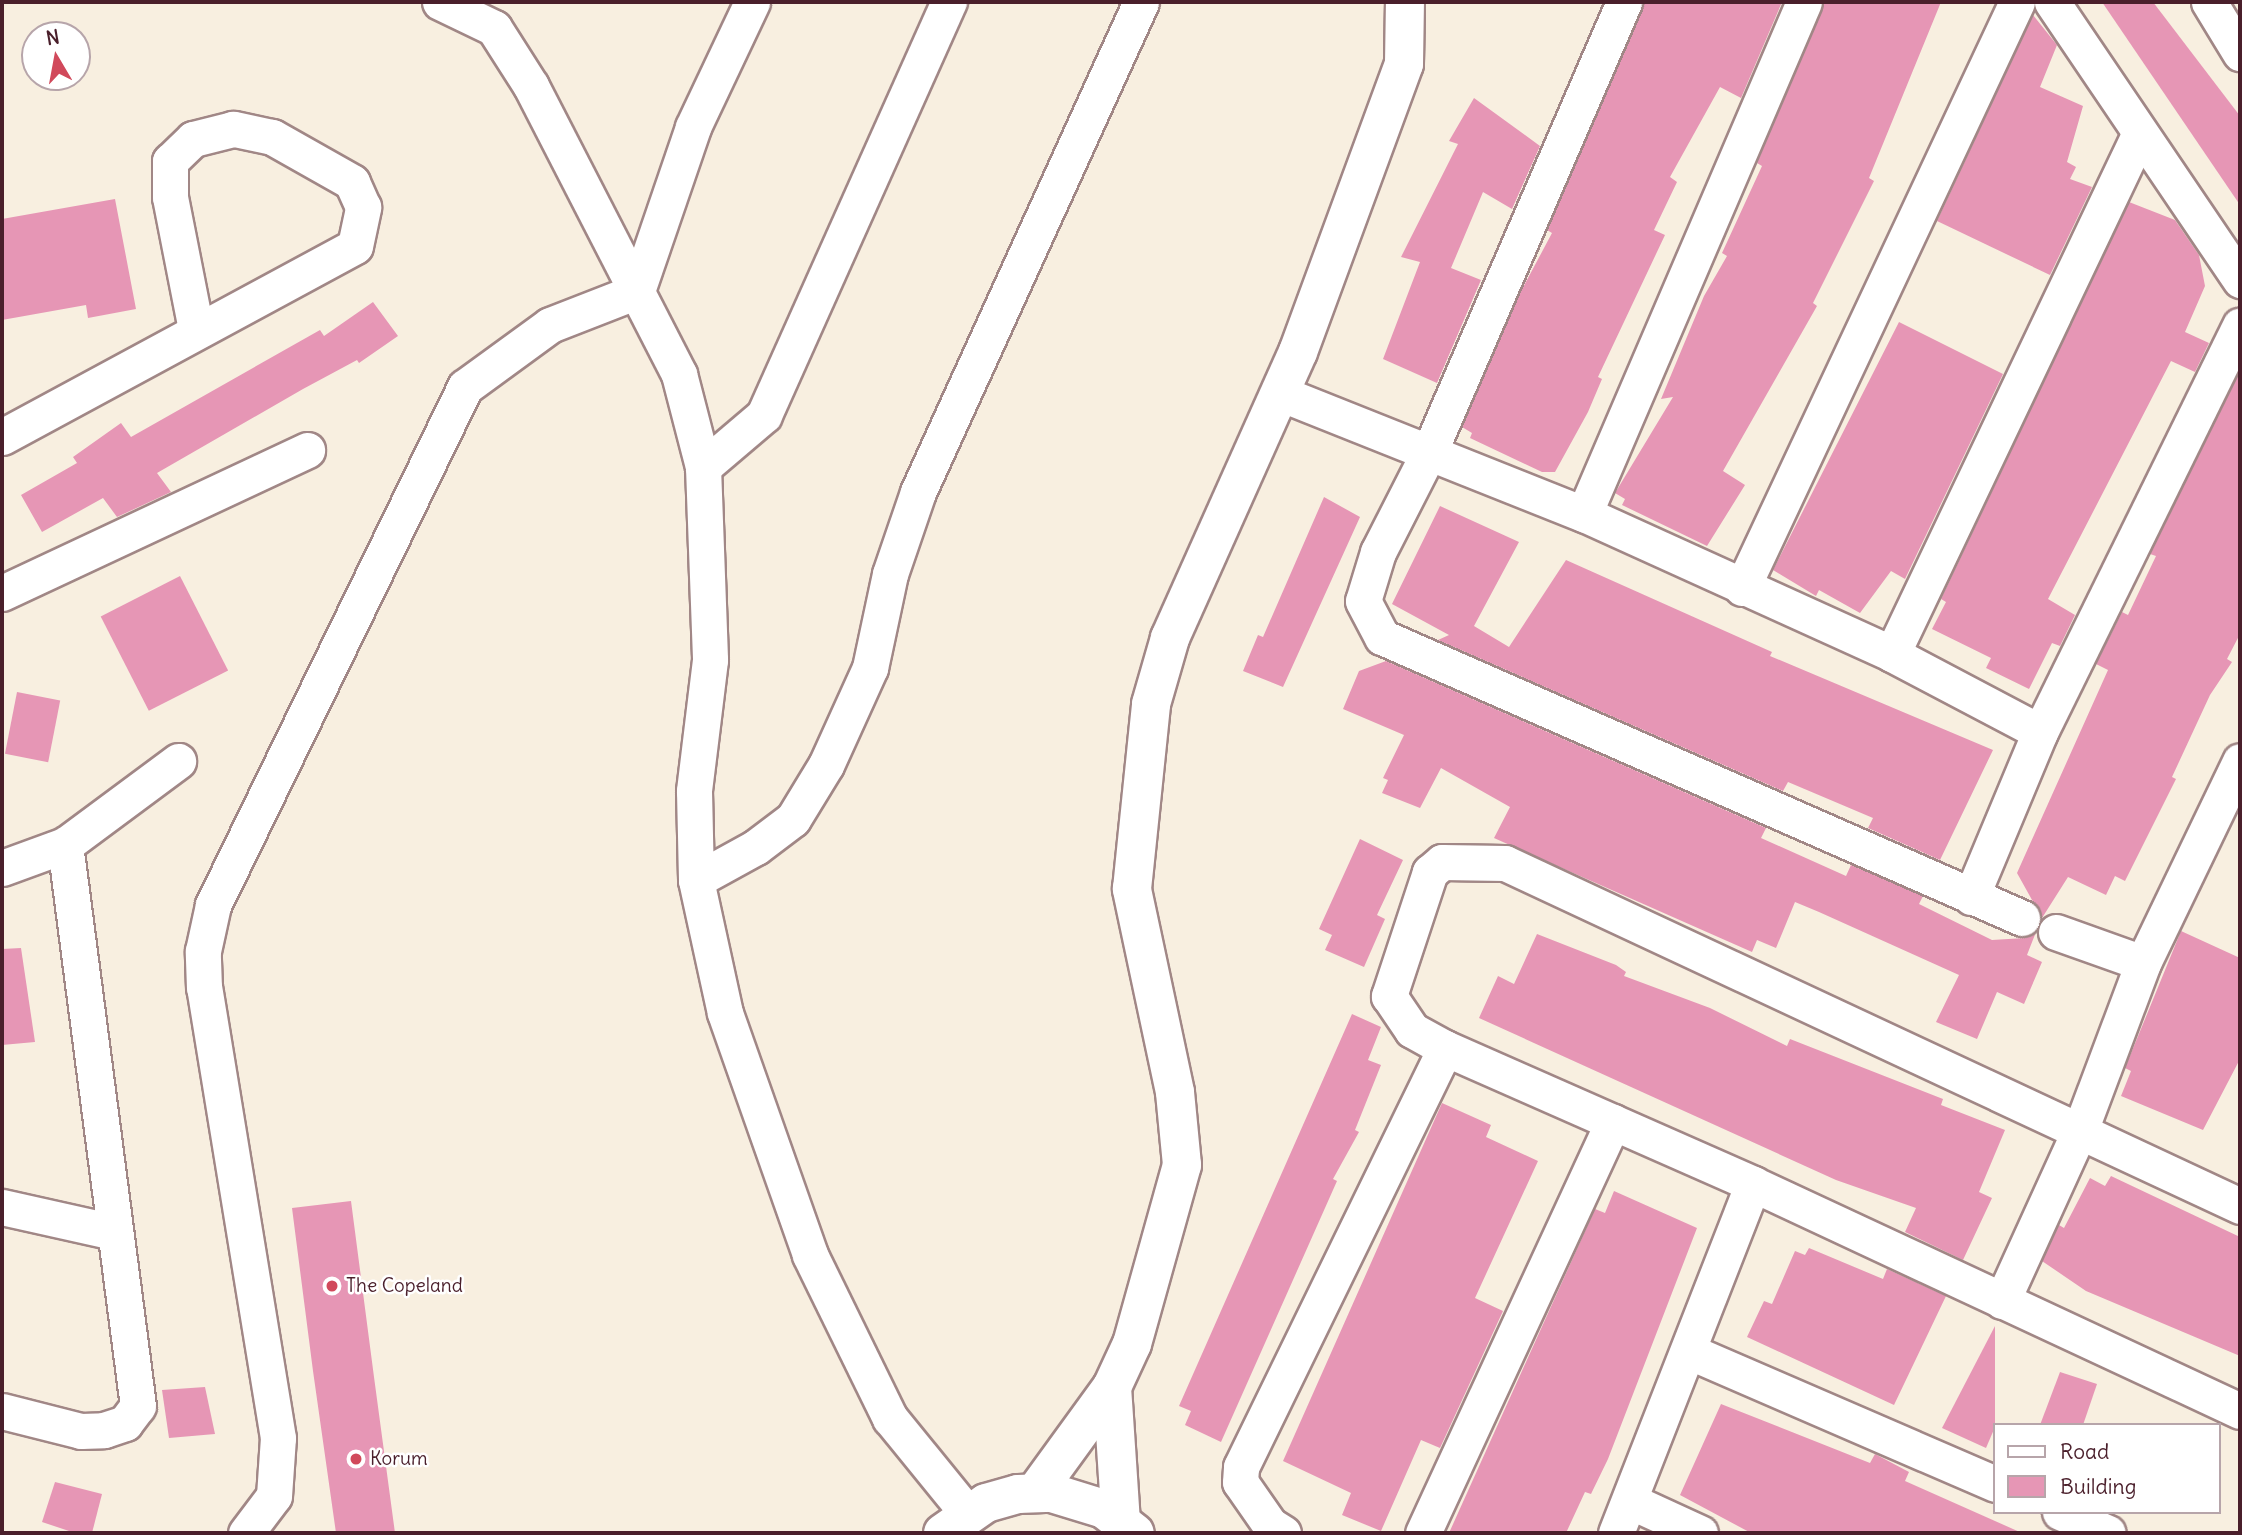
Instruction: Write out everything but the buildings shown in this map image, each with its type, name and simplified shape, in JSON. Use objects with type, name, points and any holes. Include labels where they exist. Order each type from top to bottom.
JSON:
[{"type":"street","points":[[440,2],[500,15],[531,86],[679,374],[703,467],[710,660],[694,791],[696,880],[725,1013],[810,1255],[890,1418],[955,1523],[986,1503],[1035,1493],[1079,1498],[1128,1527]]},
{"type":"street","points":[[246,1533],[274,1496],[278,1438],[204,988],[203,951],[213,905],[465,387],[550,325],[637,291],[693,127],[752,2]]},
{"type":"street","points":[[703,467],[764,415],[949,2]]},
{"type":"street","points":[[696,880],[756,847],[793,820],[826,765],[870,668],[890,574],[918,492],[1142,2]]},
{"type":"street","points":[[1035,1493],[1112,1387],[1142,1319],[1182,1165],[1175,1092],[1132,889],[1151,705],[1170,638],[1282,394],[1404,64],[1405,2]]},
{"type":"street","points":[[1624,2],[1428,454],[1377,552],[1363,601],[1382,637],[2022,918]]},
{"type":"street","points":[[1584,514],[1804,2]]},
{"type":"street","points":[[1742,588],[2017,2]]},
{"type":"street","points":[[2052,2],[2240,279]]},
{"type":"street","points":[[2209,2],[2240,53]]},
{"type":"street","points":[[2,437],[196,329],[355,246],[363,207],[352,182],[272,136],[233,129],[193,139],[170,161],[170,197],[196,329]]},
{"type":"street","points":[[1892,654],[2140,135]]},
{"type":"street","points":[[1971,897],[2040,732],[2240,326]]},
{"type":"street","points":[[1282,394],[1584,514],[1892,654],[2040,732]]},
{"type":"street","points":[[2,593],[307,450]]},
{"type":"street","points":[[2,868],[65,845],[178,761]]},
{"type":"street","points":[[2002,1301],[2081,1128],[2143,963],[2240,761]]},
{"type":"street","points":[[2,1411],[81,1431],[104,1430],[125,1423],[138,1406],[65,845]]},
{"type":"street","points":[[2238,1200],[1505,863],[1442,862],[1430,872],[1389,996],[1403,1021],[1445,1048],[1752,1184],[2240,1411]]},
{"type":"street","points":[[2056,932],[2143,963]]},
{"type":"street","points":[[1283,1533],[1270,1525],[1240,1482],[1241,1467],[1445,1048]]},
{"type":"street","points":[[1423,1533],[1613,1122]]},
{"type":"street","points":[[1616,1533],[1752,1184]]},
{"type":"street","points":[[2,1207],[114,1232]]},
{"type":"street","points":[[1688,1352],[1994,1484]]},
{"type":"street","points":[[1112,1387],[1128,1527]]},
{"type":"street","points":[[1630,1501],[1700,1533]]},
{"type":"street","points":[[2065,1514],[2108,1533]]},
{"type":"place","name":"The Copeland","points":[[332,1286]]},
{"type":"place","name":"Korum","points":[[356,1459]]}]
